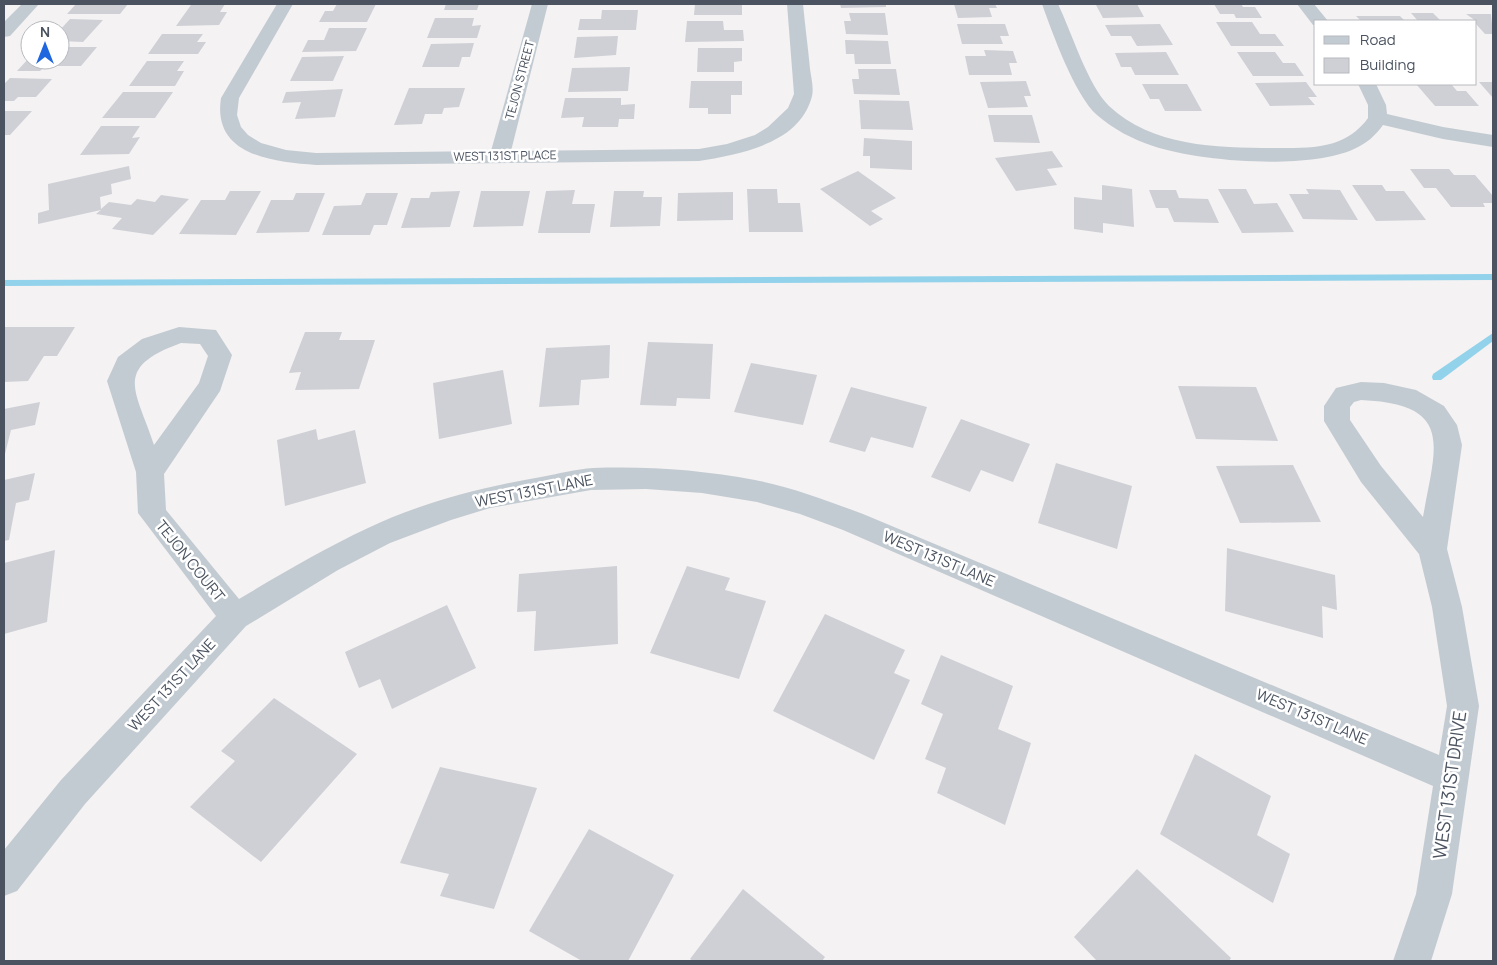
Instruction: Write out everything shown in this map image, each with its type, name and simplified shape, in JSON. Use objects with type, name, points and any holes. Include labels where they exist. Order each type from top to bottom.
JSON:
[{"type":"street","points":[[4,32],[31,4]]},
{"type":"street","name":"WEST 131ST PLACE","points":[[285,4],[229,101],[227,110],[230,127],[245,142],[268,152],[316,159],[699,154],[722,152],[742,147],[774,132],[787,122],[800,105],[803,94],[795,4]]},
{"type":"street","name":"TEJON STREET","points":[[500,156],[540,4]]},
{"type":"street","points":[[1050,4],[1088,88],[1100,108],[1127,127],[1171,144],[1220,153],[1326,152],[1342,147],[1364,135],[1372,128],[1378,118],[1377,105],[1367,85]]},
{"type":"street","points":[[1305,4],[1318,20]]},
{"type":"street","points":[[1378,118],[1443,133],[1493,141]]},
{"type":"street","name":"TEJON COURT","points":[[150,472],[212,385],[220,355],[207,336],[178,334],[150,345],[128,363],[120,381],[150,472],[152,513],[235,617]]},
{"type":"street","name":"WEST 131ST DRIVE","points":[[1412,961],[1434,894],[1463,706],[1447,607],[1432,549],[1449,445],[1444,425],[1435,413],[1407,397],[1384,392],[1361,391],[1345,395],[1337,406],[1337,421],[1371,474],[1432,549]]},
{"type":"street","name":"WEST 131ST LANE","points":[[4,878],[73,792],[235,617],[328,561],[380,535],[445,510],[499,495],[591,479],[646,478],[702,482],[757,491],[804,504],[852,522],[1451,777]]},
{"type":"building","points":[[76,4],[128,4],[120,14],[67,14]]},
{"type":"building","points":[[225,4],[220,12],[227,12],[219,25],[176,26],[191,5]]},
{"type":"building","points":[[337,4],[376,4],[367,22],[319,22],[325,11],[333,11]]},
{"type":"building","points":[[446,4],[479,4],[477,10],[444,10]]},
{"type":"building","points":[[695,4],[742,4],[742,15],[694,15]]},
{"type":"building","points":[[840,4],[886,4],[886,7],[841,8]]},
{"type":"building","points":[[954,4],[995,4],[997,8],[989,8],[992,17],[958,18]]},
{"type":"building","points":[[1137,4],[1144,17],[1103,18],[1096,5]]},
{"type":"building","points":[[1214,4],[1241,4],[1243,7],[1255,7],[1262,18],[1236,18],[1234,14],[1220,14]]},
{"type":"building","points":[[602,10],[638,10],[636,30],[578,30],[580,19],[601,19]]},
{"type":"building","points":[[849,13],[885,13],[888,35],[846,34],[844,21],[851,21]]},
{"type":"building","points":[[1411,13],[1433,13],[1440,20],[1417,20]]},
{"type":"building","points":[[1466,14],[1491,14],[1493,34],[1485,34],[1477,25],[1477,20]]},
{"type":"building","points":[[1356,16],[1400,16],[1404,20],[1360,20]]},
{"type":"building","points":[[435,18],[474,18],[472,26],[481,25],[477,38],[427,38]]},
{"type":"building","points":[[69,20],[103,20],[83,42],[70,41]]},
{"type":"building","points":[[687,21],[723,21],[724,30],[743,30],[744,41],[685,42]]},
{"type":"building","points":[[1216,22],[1252,22],[1260,34],[1275,34],[1284,46],[1231,46]]},
{"type":"building","points":[[957,24],[1005,24],[1009,36],[1000,36],[1003,44],[962,44]]},
{"type":"building","points":[[1160,24],[1173,45],[1137,46],[1131,36],[1111,36],[1105,25]]},
{"type":"building","points":[[329,28],[367,28],[356,51],[302,52],[308,40],[324,40]]},
{"type":"building","points":[[162,34],[203,34],[197,42],[206,42],[198,54],[148,54]]},
{"type":"building","points":[[618,36],[616,55],[574,58],[577,37]]},
{"type":"building","points":[[845,40],[888,41],[891,64],[855,64],[854,54],[846,54]]},
{"type":"building","points":[[474,43],[470,57],[462,57],[459,67],[422,67],[431,44]]},
{"type":"building","points":[[70,47],[97,47],[81,66],[70,66]]},
{"type":"building","points":[[698,48],[742,48],[742,61],[734,62],[734,72],[697,72]]},
{"type":"building","points":[[984,50],[1013,51],[1017,63],[1009,63],[1012,75],[969,75],[965,56],[986,56]]},
{"type":"building","points":[[1166,52],[1179,75],[1135,75],[1131,67],[1121,67],[1115,53]]},
{"type":"building","points":[[1237,52],[1275,52],[1283,63],[1295,63],[1304,76],[1253,76]]},
{"type":"building","points":[[344,56],[333,81],[290,81],[302,57]]},
{"type":"building","points":[[147,61],[184,61],[177,71],[184,71],[175,86],[129,86]]},
{"type":"building","points":[[630,67],[628,91],[568,92],[572,68]]},
{"type":"building","points":[[20,68],[20,70],[41,70],[40,71],[17,71]]},
{"type":"building","points":[[858,69],[896,69],[900,95],[854,94],[852,79],[859,79]]},
{"type":"building","points":[[10,78],[52,79],[36,97],[18,97],[14,101],[4,101],[4,84]]},
{"type":"building","points":[[691,81],[742,81],[742,95],[731,95],[731,114],[708,114],[708,108],[689,108]]},
{"type":"building","points":[[1026,81],[1031,96],[1024,96],[1028,107],[988,108],[980,82]]},
{"type":"building","points":[[1306,82],[1317,97],[1308,97],[1315,105],[1270,106],[1255,83]]},
{"type":"building","points":[[1479,82],[1493,82],[1493,98]]},
{"type":"building","points":[[1142,84],[1187,84],[1202,111],[1165,111],[1159,99],[1150,99]]},
{"type":"building","points":[[1417,85],[1452,85],[1457,91],[1466,91],[1479,106],[1435,106]]},
{"type":"building","points":[[409,88],[465,88],[459,107],[444,108],[442,114],[425,114],[422,124],[394,125]]},
{"type":"building","points":[[343,89],[335,117],[295,119],[301,102],[282,103],[286,92]]},
{"type":"building","points":[[123,92],[173,92],[155,118],[102,118]]},
{"type":"building","points":[[565,98],[621,98],[621,105],[635,104],[634,119],[619,119],[618,127],[582,127],[584,117],[561,118]]},
{"type":"building","points":[[859,100],[909,101],[913,130],[861,129]]},
{"type":"building","points":[[4,111],[32,111],[10,135],[4,135]]},
{"type":"building","points":[[988,115],[1032,115],[1040,143],[994,142]]},
{"type":"building","points":[[101,126],[140,126],[132,138],[140,137],[129,154],[80,155]]},
{"type":"building","points":[[864,138],[912,141],[912,170],[870,168],[870,156],[863,156]]},
{"type":"building","points":[[1052,151],[1063,167],[1047,169],[1057,185],[1016,191],[995,158]]},
{"type":"building","points":[[129,166],[131,179],[111,184],[112,194],[100,197],[101,209],[109,202],[131,205],[137,199],[155,202],[161,195],[189,199],[153,235],[112,229],[122,218],[96,214],[101,210],[38,224],[38,213],[49,210],[48,184]]},
{"type":"building","points":[[1410,169],[1449,169],[1454,175],[1475,175],[1493,196],[1493,203],[1483,203],[1485,207],[1451,207],[1436,188],[1424,188]]},
{"type":"building","points":[[858,171],[896,198],[871,211],[883,219],[870,226],[820,189]]},
{"type":"building","points":[[1102,185],[1132,189],[1134,227],[1103,223],[1103,233],[1074,229],[1074,197],[1102,200]]},
{"type":"building","points":[[1352,185],[1382,185],[1386,191],[1404,191],[1426,220],[1376,221]]},
{"type":"building","points":[[747,189],[777,189],[778,203],[800,203],[803,232],[749,232]]},
{"type":"building","points":[[1218,189],[1246,189],[1254,204],[1277,203],[1294,232],[1242,233]]},
{"type":"building","points":[[1306,189],[1340,190],[1358,220],[1303,219],[1289,194],[1309,194]]},
{"type":"building","points":[[575,190],[572,204],[595,204],[590,233],[538,233],[546,191]]},
{"type":"building","points":[[1149,190],[1176,190],[1179,198],[1208,199],[1219,223],[1174,222],[1168,208],[1156,208]]},
{"type":"building","points":[[230,191],[261,191],[236,235],[179,234],[201,200],[225,200]]},
{"type":"building","points":[[460,191],[450,227],[401,228],[411,198],[429,198],[431,192]]},
{"type":"building","points":[[481,191],[530,191],[523,226],[473,227]]},
{"type":"building","points":[[614,191],[644,191],[643,197],[662,197],[660,226],[610,227]]},
{"type":"building","points":[[733,192],[733,220],[677,221],[678,193]]},
{"type":"building","points":[[296,193],[325,193],[309,232],[256,233],[271,200],[293,200]]},
{"type":"building","points":[[366,193],[398,193],[387,225],[374,225],[370,235],[322,235],[334,206],[361,205]]},
{"type":"building","points":[[4,327],[75,327],[57,356],[44,356],[28,381],[4,382]]},
{"type":"building","points":[[305,332],[342,332],[339,340],[375,340],[359,389],[295,390],[301,372],[289,373]]},
{"type":"building","points":[[648,342],[713,344],[710,399],[677,398],[676,406],[640,405]]},
{"type":"building","points":[[610,345],[609,378],[581,380],[579,405],[539,407],[546,348]]},
{"type":"building","points":[[751,363],[817,375],[803,425],[734,412]]},
{"type":"building","points":[[503,370],[512,424],[439,439],[433,383]]},
{"type":"building","points":[[1178,386],[1256,387],[1278,441],[1196,439]]},
{"type":"building","points":[[851,387],[927,407],[913,448],[871,437],[865,452],[829,442]]},
{"type":"building","points":[[40,402],[35,425],[11,430],[4,458],[4,409]]},
{"type":"building","points":[[961,419],[1030,444],[1013,482],[981,470],[970,492],[931,477]]},
{"type":"building","points":[[316,429],[318,440],[355,430],[366,483],[285,506],[277,440]]},
{"type":"building","points":[[1056,463],[1132,486],[1117,549],[1038,523]]},
{"type":"building","points":[[1293,465],[1321,522],[1240,523],[1216,466]]},
{"type":"building","points":[[35,473],[29,500],[16,503],[9,540],[4,541],[4,480]]},
{"type":"building","points":[[1227,548],[1335,575],[1337,610],[1322,606],[1323,638],[1225,611]]},
{"type":"building","points":[[55,550],[47,622],[4,634],[4,563]]},
{"type":"building","points":[[617,566],[618,644],[534,651],[536,611],[517,612],[519,574]]},
{"type":"building","points":[[687,566],[730,578],[725,590],[766,601],[739,679],[650,653]]},
{"type":"building","points":[[447,605],[476,668],[392,709],[380,679],[359,688],[345,652]]},
{"type":"building","points":[[825,614],[905,650],[894,673],[910,680],[874,760],[773,711]]},
{"type":"building","points":[[941,655],[1013,686],[998,729],[1031,743],[1005,825],[937,793],[946,768],[925,759],[943,714],[921,704]]},
{"type":"building","points":[[274,698],[357,754],[261,862],[190,807],[235,761],[221,751]]},
{"type":"building","points":[[1195,754],[1271,796],[1257,835],[1290,854],[1273,903],[1160,834]]},
{"type":"building","points":[[440,767],[537,788],[494,909],[440,896],[449,874],[400,863]]},
{"type":"building","points":[[589,829],[674,875],[628,961],[582,961],[529,931]]},
{"type":"building","points":[[1137,869],[1231,958],[1229,961],[1097,961],[1074,937]]},
{"type":"building","points":[[743,889],[825,957],[822,961],[693,961],[690,959]]},
{"type":"waterway","points":[[4,283],[1493,277]]},
{"type":"waterway","points":[[1437,377],[1493,336]]}]
